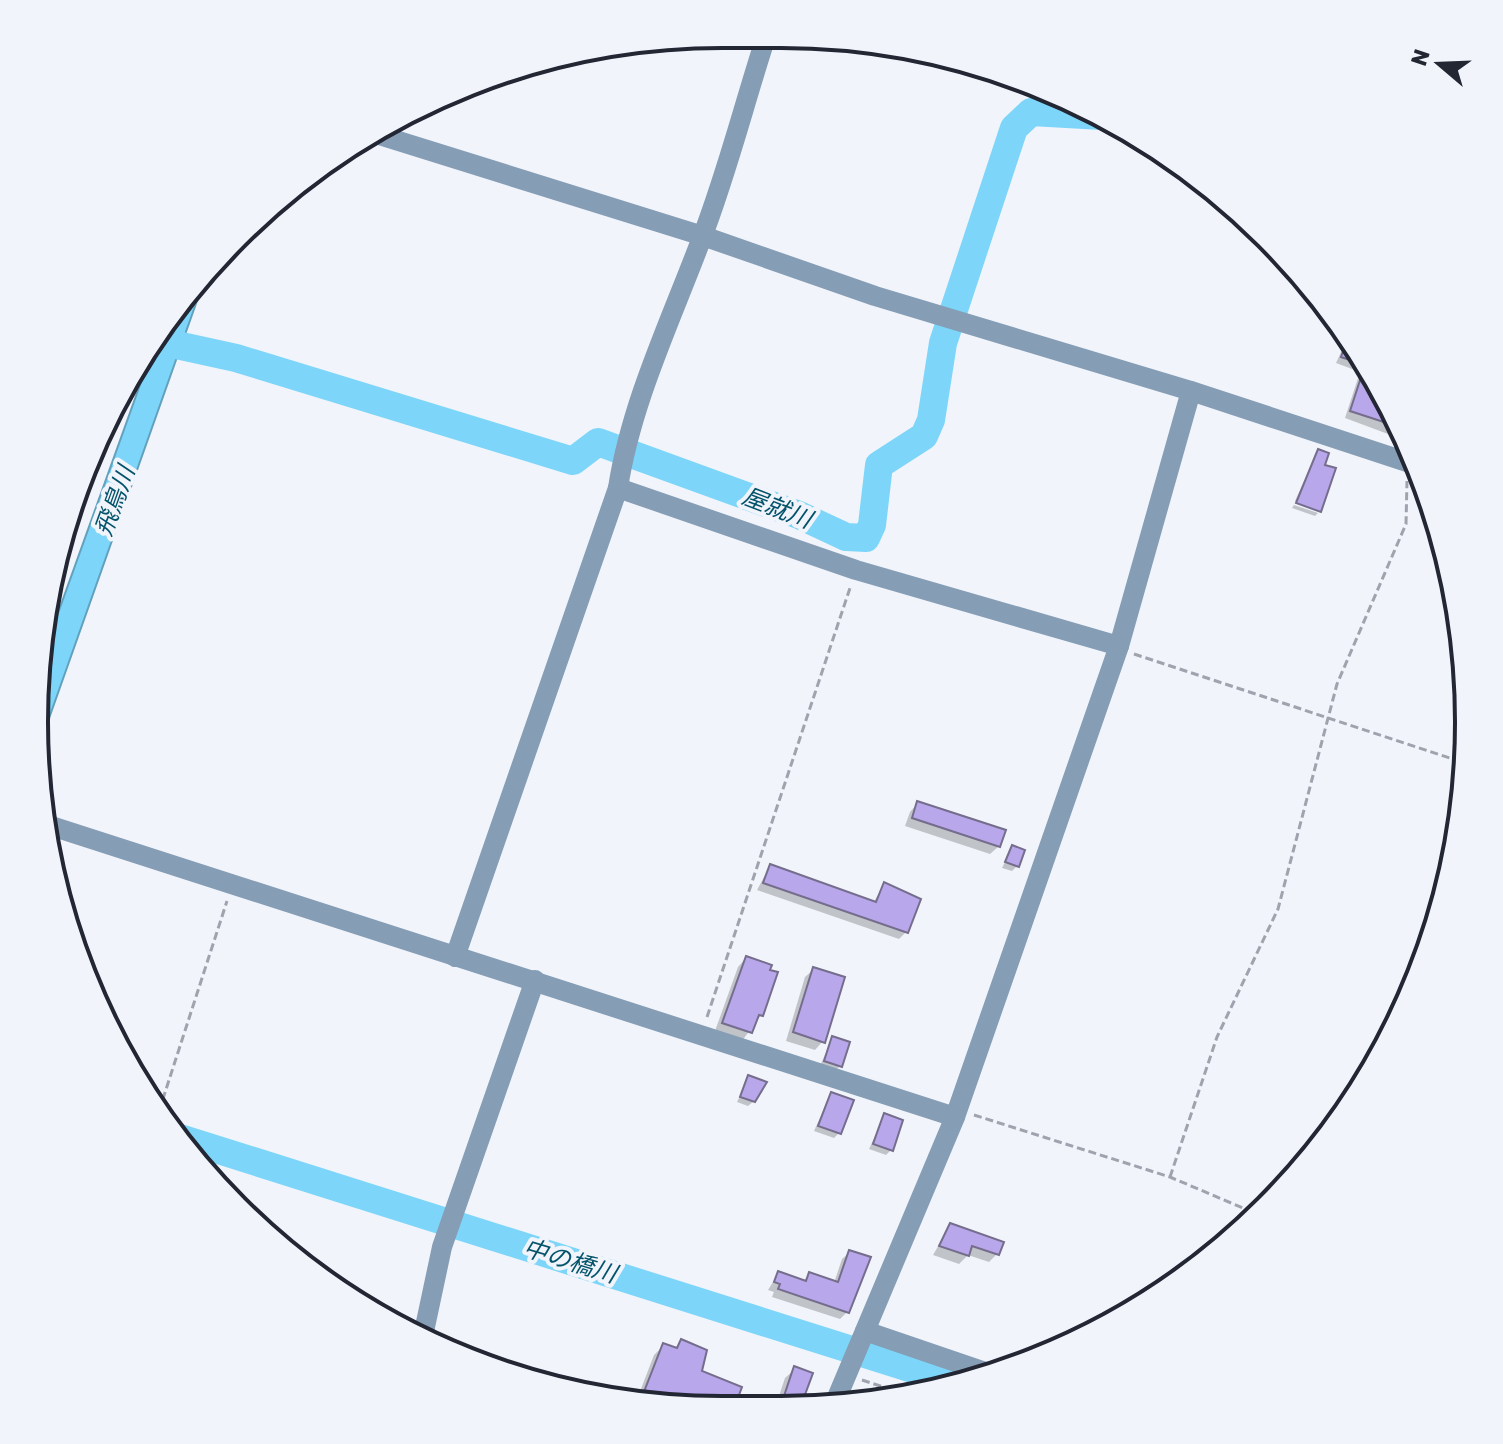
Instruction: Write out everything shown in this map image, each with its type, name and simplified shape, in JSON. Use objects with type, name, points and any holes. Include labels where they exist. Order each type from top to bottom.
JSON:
[{"type":"street","points":[[455,957],[618,488],[622,464],[655,361],[703,236],[762,48]]},
{"type":"street","points":[[386,137],[703,236],[875,296],[1400,456]]},
{"type":"street","points":[[838,1393],[956,1113],[1119,647],[1191,391]]},
{"type":"street","points":[[618,488],[856,570],[1119,647]]},
{"type":"street","points":[[57,828],[535,980],[700,1037],[956,1113]]},
{"type":"street","points":[[425,1327],[442,1247],[535,980]]},
{"type":"street","points":[[865,1331],[973,1368]]},
{"type":"path","points":[[1170,1177],[1217,1037],[1278,909],[1337,684],[1406,524],[1409,479]]},
{"type":"path","points":[[700,1037],[856,570]]},
{"type":"path","points":[[1119,647],[1454,759]]},
{"type":"path","points":[[163,1098],[232,886]]},
{"type":"path","points":[[956,1113],[1170,1177],[1246,1210]]},
{"type":"path","points":[[846,1375],[885,1387]]},
{"type":"water","name":"飛鳥川","points":[[198,299],[48,721],[49,678],[57,616],[142,378]]},
{"type":"building","points":[[1361,378],[1384,422],[1350,411]]},
{"type":"building","points":[[1318,449],[1329,453],[1325,465],[1336,468],[1321,512],[1296,503]]},
{"type":"building","points":[[917,801],[1006,830],[1000,847],[912,818]]},
{"type":"building","points":[[1012,845],[1025,850],[1019,867],[1005,862]]},
{"type":"building","points":[[770,864],[876,902],[884,882],[921,899],[908,933],[763,883]]},
{"type":"building","points":[[746,956],[772,965],[770,970],[778,972],[763,1016],[759,1015],[752,1033],[722,1023]]},
{"type":"building","points":[[813,967],[845,977],[825,1043],[793,1032]]},
{"type":"building","points":[[832,1036],[850,1042],[842,1067],[824,1061]]},
{"type":"building","points":[[748,1075],[767,1082],[755,1102],[740,1097]]},
{"type":"building","points":[[831,1092],[854,1100],[841,1134],[818,1126]]},
{"type":"building","points":[[884,1113],[903,1120],[893,1151],[873,1144]]},
{"type":"building","points":[[950,1223],[1004,1242],[999,1255],[972,1246],[969,1256],[939,1246]]},
{"type":"building","points":[[849,1250],[871,1257],[849,1313],[778,1289],[780,1284],[774,1282],[778,1271],[806,1281],[809,1272],[838,1282]]},
{"type":"building","points":[[681,1339],[707,1350],[702,1371],[742,1387],[739,1396],[644,1391],[663,1343],[677,1348]]},
{"type":"building","points":[[794,1366],[813,1373],[805,1395],[784,1396]]},
{"type":"waterway","name":"屋就川","points":[[172,344],[236,358],[573,461],[598,442],[799,515],[846,537],[866,538],[872,525],[879,465],[924,436],[931,420],[943,343],[1014,128],[1031,112],[1071,114]]},
{"type":"waterway","name":"中の橋川","points":[[196,1143],[938,1377]]}]
